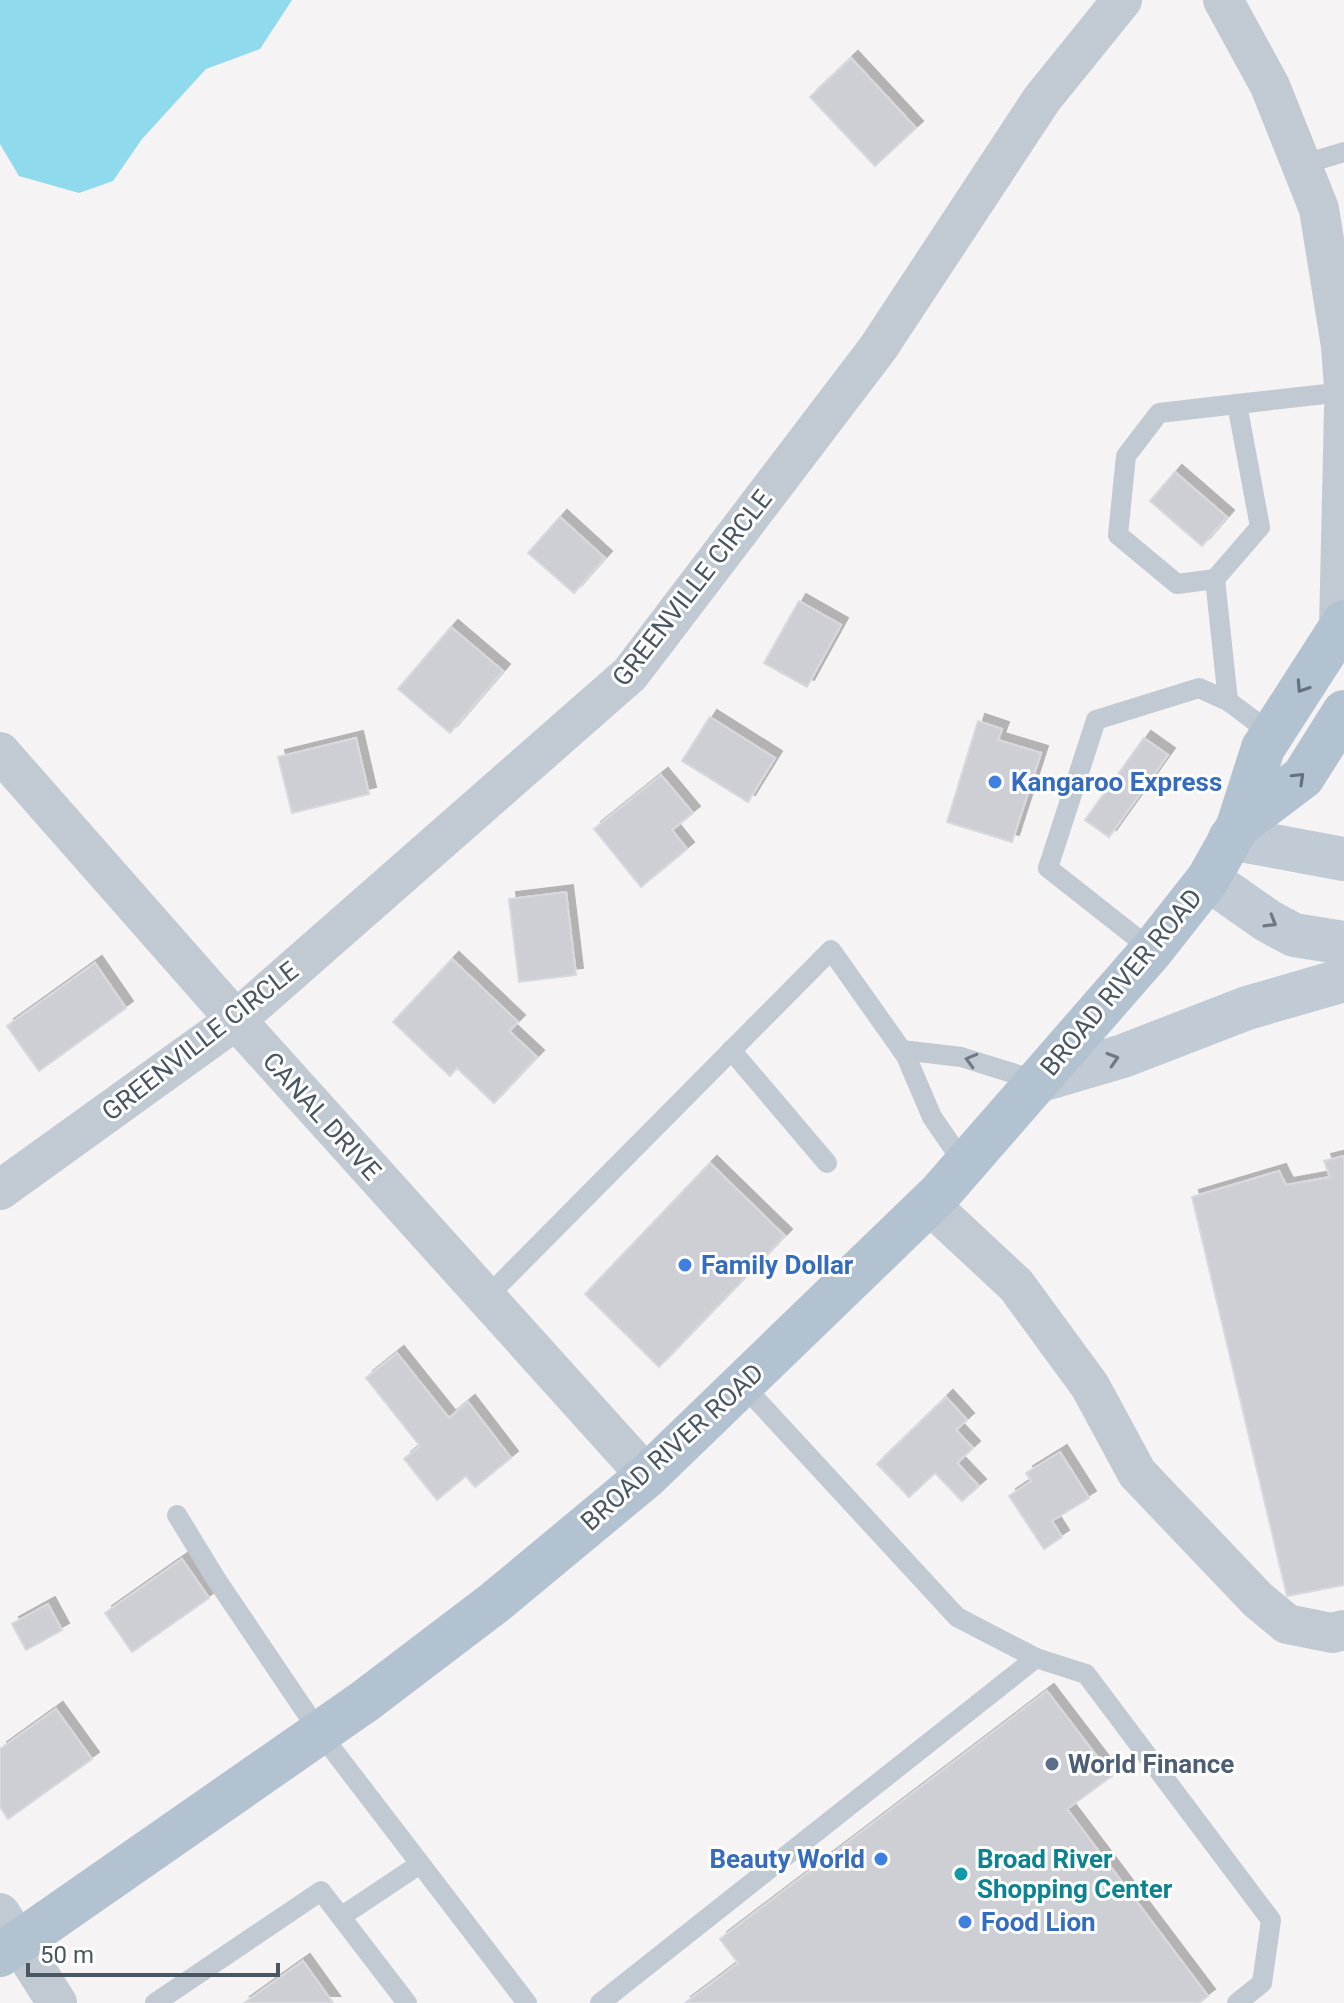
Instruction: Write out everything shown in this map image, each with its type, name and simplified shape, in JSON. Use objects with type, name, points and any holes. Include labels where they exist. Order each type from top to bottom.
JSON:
[{"type":"main road","name":"BROAD RIVER ROAD","points":[[6,1937],[320,1733],[494,1603],[647,1476],[929,1204],[1152,950],[1208,879],[1234,832],[1263,748],[1342,625]]},
{"type":"main road","name":"BROAD RIVER ROAD","points":[[1234,832],[1303,777],[1344,712]]},
{"type":"main road","points":[[1234,832],[1344,859]]},
{"type":"main road","points":[[1208,879],[1268,921],[1294,935],[1344,943]]},
{"type":"main road","points":[[1038,1081],[1123,1056],[1247,1008],[1344,980]]},
{"type":"street","name":"GREENVILLE CIRCLE","points":[[0,1190],[236,1020],[630,674],[878,348],[1042,99],[1122,0]]},
{"type":"street","points":[[1223,0],[1270,86],[1319,209],[1341,346],[1344,389]]},
{"type":"street","points":[[1342,625],[1344,409]]},
{"type":"street","name":"CANAL DRIVE","points":[[0,752],[236,1020],[647,1476]]},
{"type":"street","points":[[929,1204],[1016,1285],[1090,1386],[1137,1473],[1258,1600],[1287,1624],[1332,1633],[1344,1630]]},
{"type":"street","points":[[6,1937],[57,2003]]},
{"type":"lane","points":[[1301,165],[1344,152]]},
{"type":"lane","points":[[1237,404],[1260,527],[1215,579],[1177,584],[1118,535],[1126,456],[1159,413],[1344,389]]},
{"type":"lane","points":[[1215,579],[1228,701]]},
{"type":"lane","points":[[1152,950],[1048,868],[1096,720],[1199,688],[1228,701],[1272,734]]},
{"type":"lane","points":[[486,1298],[831,950],[904,1053],[932,1117],[965,1165]]},
{"type":"lane","points":[[731,1050],[827,1163]]},
{"type":"lane","points":[[904,1053],[961,1057],[1038,1081]]},
{"type":"lane","points":[[742,1384],[957,1617],[1036,1658],[1086,1674],[1271,1920],[1262,1983],[1237,2003]]},
{"type":"lane","points":[[177,1515],[320,1733],[527,2003]]},
{"type":"lane","points":[[600,2003],[1036,1658]]},
{"type":"lane","points":[[342,1916],[420,1864]]},
{"type":"lane","points":[[155,2003],[321,1891],[407,2003]]},
{"type":"water","points":[[0,0],[292,0],[260,49],[206,69],[142,139],[113,181],[79,193],[19,176],[0,144]]},
{"type":"building","points":[[851,58],[916,128],[875,166],[810,97]]},
{"type":"building","points":[[1175,472],[1227,517],[1202,546],[1150,501]]},
{"type":"building","points":[[560,517],[605,558],[574,593],[528,553]]},
{"type":"building","points":[[799,601],[841,625],[807,687],[764,663]]},
{"type":"building","points":[[451,627],[503,671],[450,733],[398,689]]},
{"type":"building","points":[[710,717],[775,758],[748,802],[682,761]]},
{"type":"building","points":[[978,721],[1002,729],[998,740],[1041,753],[1012,842],[947,822]]},
{"type":"building","points":[[356,738],[369,794],[292,813],[278,757]]},
{"type":"building","points":[[1144,738],[1168,755],[1109,837],[1085,820]]},
{"type":"building","points":[[661,775],[693,813],[672,830],[687,849],[641,887],[594,829]]},
{"type":"building","points":[[566,892],[576,975],[519,982],[509,899]]},
{"type":"building","points":[[452,959],[518,1022],[509,1031],[537,1057],[494,1103],[457,1068],[450,1076],[393,1022]]},
{"type":"building","points":[[95,963],[126,1008],[39,1071],[7,1026]]},
{"type":"building","points":[[1344,1156],[1344,1585],[1287,1596],[1192,1197],[1279,1171],[1286,1185],[1330,1177],[1324,1161]]},
{"type":"building","name":"Family Dollar","points":[[710,1163],[785,1236],[659,1367],[585,1294]]},
{"type":"building","points":[[397,1353],[449,1418],[468,1402],[511,1458],[475,1487],[466,1476],[437,1500],[404,1459],[420,1446],[366,1378]]},
{"type":"building","points":[[946,1397],[967,1420],[956,1430],[973,1448],[957,1463],[979,1486],[962,1501],[935,1473],[909,1497],[877,1464]]},
{"type":"building","points":[[1060,1452],[1089,1498],[1052,1521],[1062,1537],[1044,1549],[1009,1496],[1031,1481],[1026,1473]]},
{"type":"building","points":[[182,1559],[209,1598],[132,1652],[105,1613]]},
{"type":"building","points":[[48,1604],[62,1630],[26,1650],[12,1624]]},
{"type":"building","name":"Broad River Shopping Center","points":[[1047,1691],[1112,1776],[1067,1809],[1208,1996],[1199,2003],[685,2003],[738,1963],[720,1939]]},
{"type":"building","points":[[56,1709],[92,1759],[8,1819],[0,1807],[0,1749]]},
{"type":"building","points":[[303,1961],[333,2003],[244,2003]]},
{"type":"place","name":"Kangaroo Express","points":[[995,782]]},
{"type":"place","name":"Family Dollar","points":[[685,1265]]},
{"type":"place","name":"World Finance","points":[[1052,1764]]},
{"type":"place","name":"Beauty World","points":[[881,1859]]},
{"type":"place","name":"Broad River Shopping Center","points":[[961,1874]]},
{"type":"place","name":"Food Lion","points":[[965,1922]]}]
